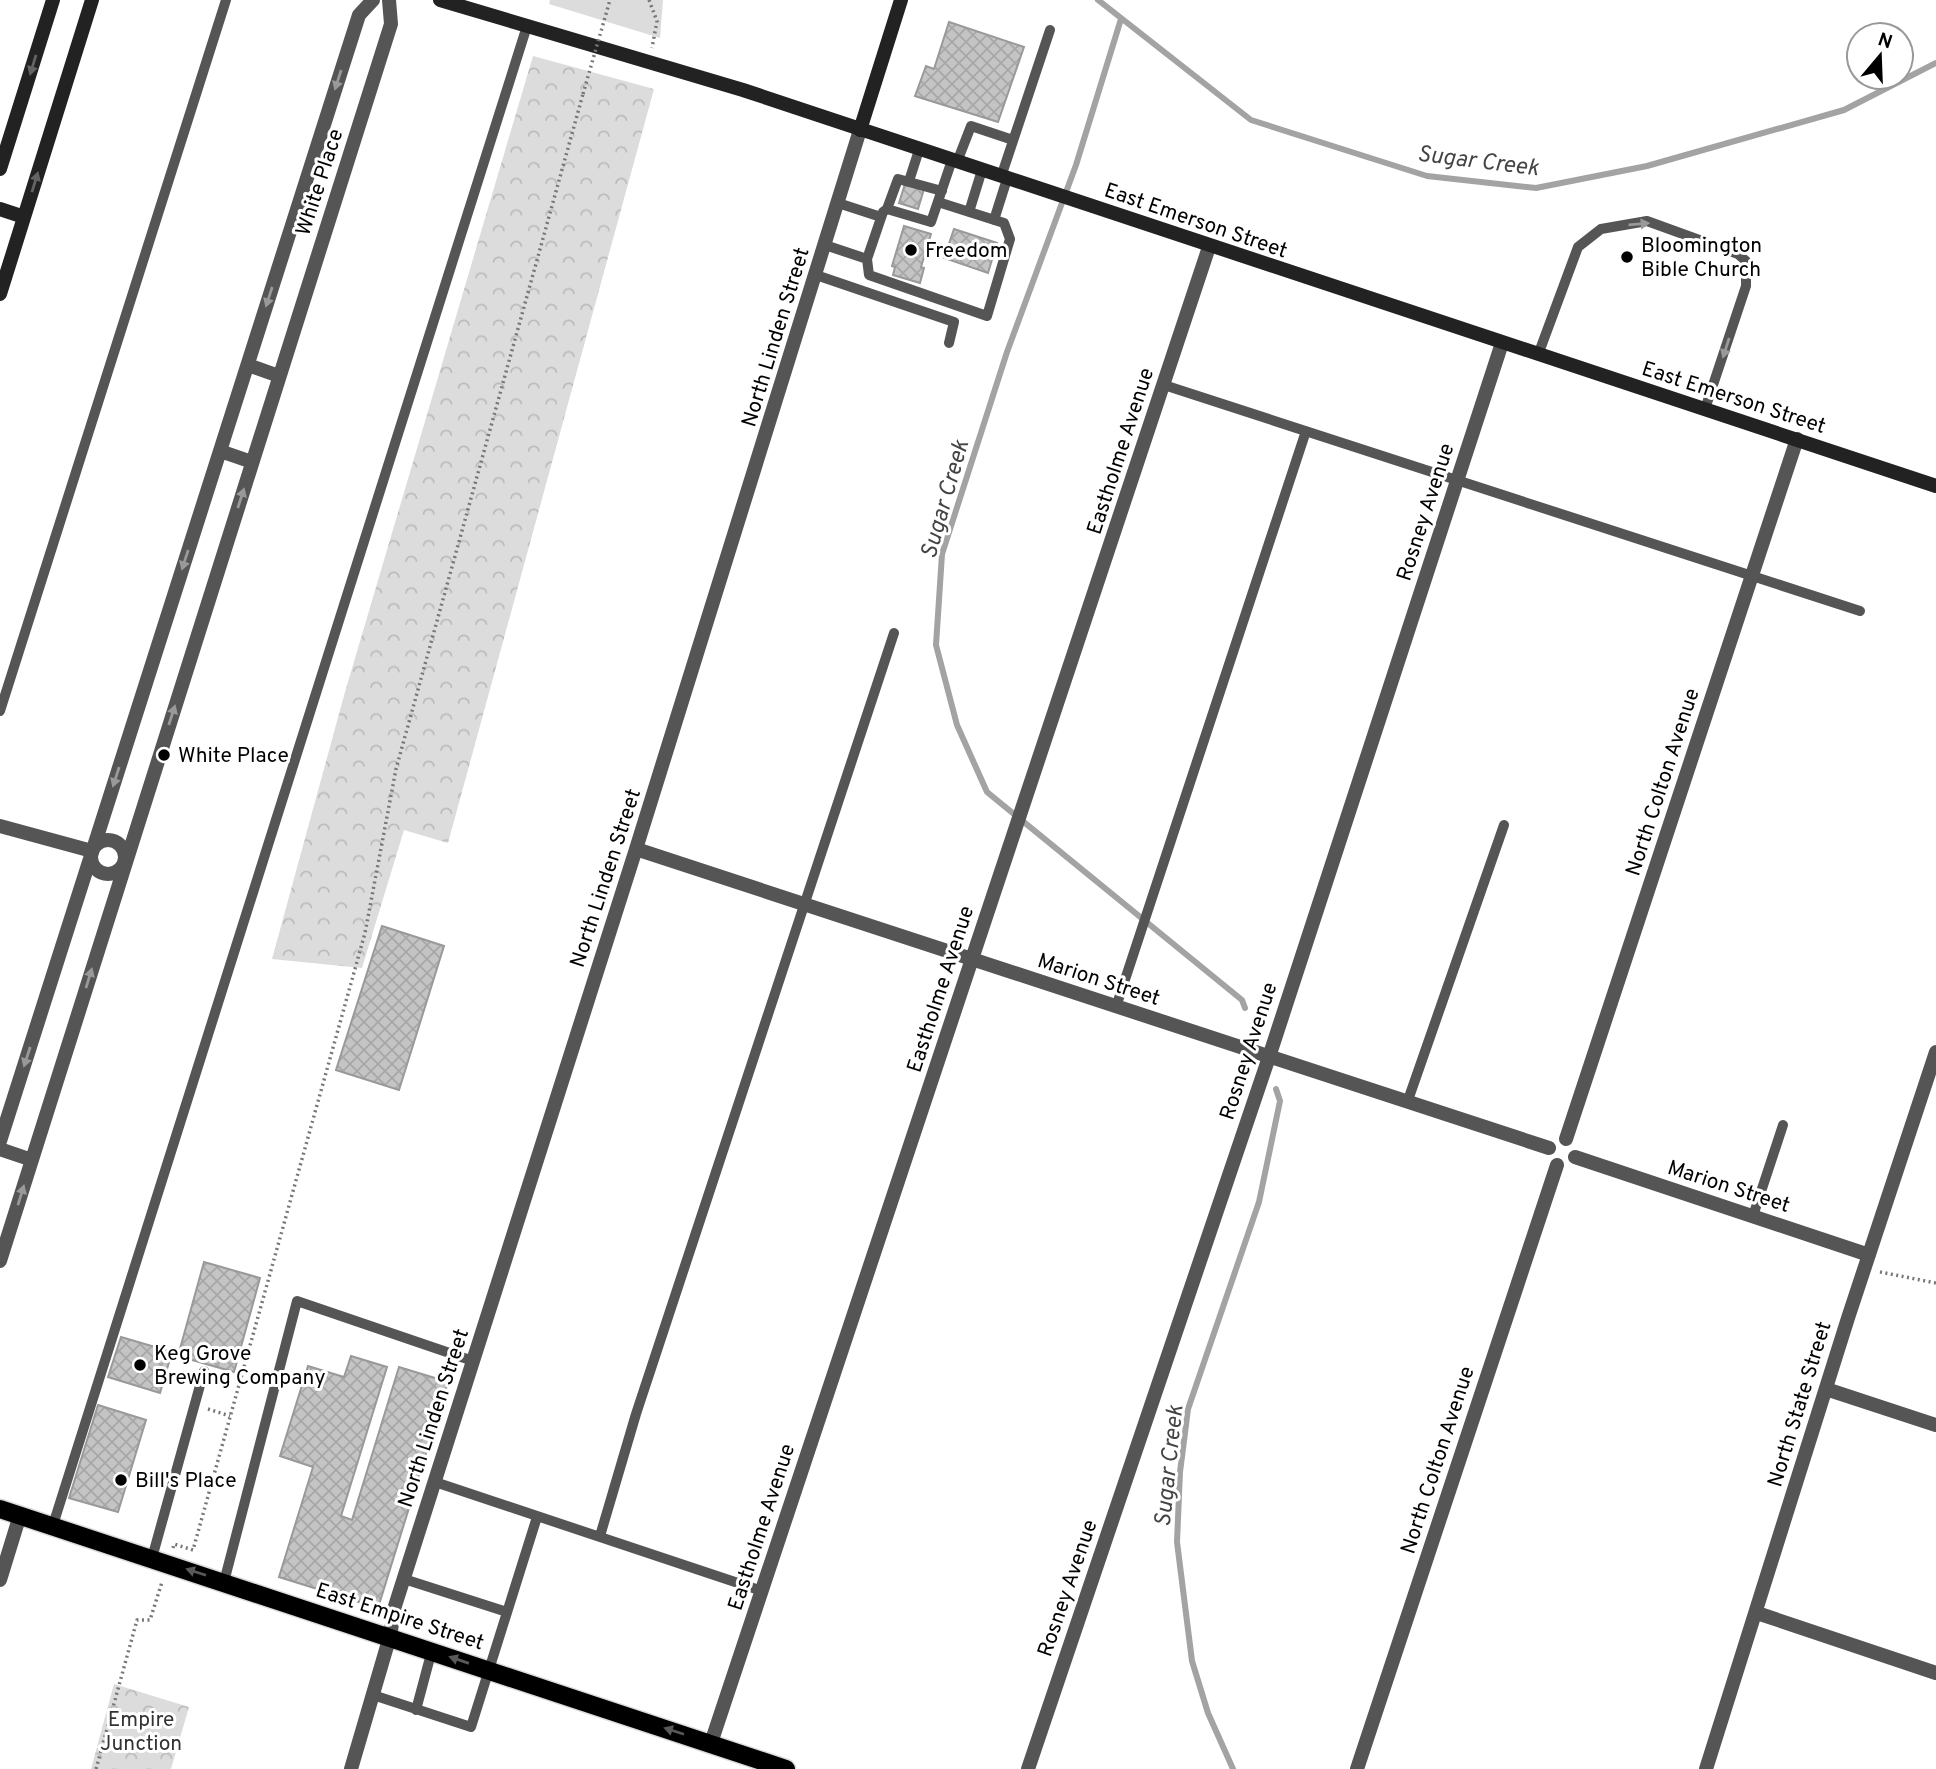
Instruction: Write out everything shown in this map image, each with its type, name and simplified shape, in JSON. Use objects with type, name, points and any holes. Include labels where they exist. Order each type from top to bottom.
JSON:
[{"type":"main road","points":[[0,169],[53,0]]},
{"type":"main road","points":[[0,294],[92,0]]},
{"type":"main road","name":"East Emerson Street","points":[[440,0],[650,62],[860,130],[1936,485]]},
{"type":"main road","name":"North Linden Street","points":[[860,130],[901,0]]},
{"type":"main road","points":[[0,209],[24,217]]},
{"type":"main road","name":"East Empire Street","points":[[0,1509],[786,1769]]},
{"type":"street","name":"White Place","points":[[0,1141],[359,15],[373,0]]},
{"type":"street","name":"White Place","points":[[0,1261],[391,24],[389,0]]},
{"type":"street","name":"North Linden Street","points":[[351,1769],[404,1579],[817,275],[860,130]]},
{"type":"street","name":"Eastholme Avenue","points":[[710,1743],[1209,247]]},
{"type":"street","name":"Rosney Avenue","points":[[1028,1769],[1269,1057],[1502,344]]},
{"type":"street","points":[[247,365],[279,376]]},
{"type":"street","name":"North Colton Avenue","points":[[1566,1139],[1797,439]]},
{"type":"street","points":[[220,451],[252,462]]},
{"type":"street","points":[[0,826],[92,851]]},
{"type":"street","points":[[105,841],[115,842],[123,849],[125,865],[116,873],[104,873],[95,867],[92,851],[105,841]]},
{"type":"street","name":"Marion Street","points":[[636,849],[1549,1148]]},
{"type":"street","name":"North State Street","points":[[1706,1769],[1936,1052]]},
{"type":"street","points":[[1558,1139],[1566,1139],[1573,1144],[1575,1157],[1566,1166],[1557,1165],[1549,1156],[1549,1148],[1558,1139]]},
{"type":"street","points":[[0,1149],[32,1160]]},
{"type":"street","name":"Marion Street","points":[[1575,1157],[1753,1216],[1867,1261]]},
{"type":"street","name":"North Colton Avenue","points":[[1357,1769],[1557,1165]]},
{"type":"street","points":[[1826,1389],[1936,1424]]},
{"type":"street","points":[[0,1580],[20,1515]]},
{"type":"street","points":[[1757,1613],[1936,1673]]},
{"type":"lane","points":[[0,711],[226,0]]},
{"type":"lane","points":[[53,1525],[527,26]]},
{"type":"lane","points":[[994,220],[1013,140],[1050,30]]},
{"type":"lane","points":[[838,203],[932,222],[954,161],[971,126],[1013,140]]},
{"type":"lane","points":[[909,181],[919,150]]},
{"type":"lane","points":[[969,212],[982,170]]},
{"type":"lane","points":[[898,179],[909,181],[969,212],[1004,223],[1010,239],[987,316],[869,275],[867,259],[898,179]]},
{"type":"lane","points":[[1538,355],[1577,247],[1601,229],[1647,221],[1738,254],[1746,261],[1746,286],[1705,409]]},
{"type":"lane","points":[[825,245],[867,259]]},
{"type":"lane","points":[[817,275],[954,322],[949,343]]},
{"type":"lane","points":[[1164,385],[1860,611]]},
{"type":"lane","points":[[1116,1007],[1306,431]]},
{"type":"lane","points":[[600,1536],[636,1414],[894,633]]},
{"type":"lane","points":[[1407,1103],[1504,825]]},
{"type":"lane","points":[[1753,1216],[1783,1125]]},
{"type":"lane","points":[[224,1581],[297,1301],[473,1361]]},
{"type":"lane","points":[[160,1560],[204,1371]]},
{"type":"lane","points":[[435,1482],[762,1591]]},
{"type":"lane","points":[[373,1695],[471,1727],[537,1517]]},
{"type":"lane","points":[[404,1579],[507,1612]]},
{"type":"lane","points":[[416,1710],[432,1650]]},
{"type":"path","points":[[96,1769],[137,1620],[150,1620],[160,1560],[174,1544],[193,1550],[365,933],[396,768],[610,0]]},
{"type":"path","points":[[649,0],[657,21],[650,62]]},
{"type":"path","points":[[1867,1261],[1936,1283]]},
{"type":"path","points":[[194,1405],[230,1416]]},
{"type":"green space","points":[[550,0],[663,0],[660,38],[549,4]]},
{"type":"green space","points":[[533,56],[654,89],[448,843],[404,830],[362,968],[272,959],[345,692]]},
{"type":"green space","name":"Empire Junction","points":[[114,1684],[189,1707],[171,1769],[91,1769]]},
{"type":"building","points":[[949,22],[1024,47],[998,122],[915,96],[926,66],[934,69]]},
{"type":"building","name":"Freedom","points":[[905,184],[924,189],[918,209],[899,203]]},
{"type":"building","name":"Freedom","points":[[904,226],[931,234],[921,267],[924,268],[920,283],[893,275],[895,267],[892,266]]},
{"type":"building","points":[[954,229],[997,243],[988,273],[944,258]]},
{"type":"building","points":[[382,926],[444,946],[399,1090],[336,1070]]},
{"type":"building","points":[[204,1262],[260,1278],[234,1372],[178,1356]]},
{"type":"building","name":"Keg Grove Brewing Company","points":[[121,1337],[172,1352],[160,1393],[108,1377]]},
{"type":"building","points":[[351,1356],[387,1367],[341,1516],[352,1520],[399,1367],[448,1382],[378,1608],[279,1577],[313,1467],[280,1456],[308,1366],[344,1377]]},
{"type":"building","points":[[98,1405],[146,1420],[118,1512],[69,1498]]},
{"type":"waterway","name":"Sugar Creek","points":[[1098,0],[1251,120],[1427,176],[1536,188],[1647,166],[1844,110],[1936,63]]},
{"type":"waterway","name":"Sugar Creek","points":[[1121,19],[1076,165],[1007,352],[942,554],[936,645],[957,725],[987,792],[1242,1000],[1245,1008]]},
{"type":"waterway","name":"Sugar Creek","points":[[1233,1769],[1208,1713],[1192,1661],[1177,1542],[1180,1472],[1188,1409],[1259,1202],[1280,1101],[1276,1089]]},
{"type":"place","name":"Freedom","points":[[911,250]]},
{"type":"place","name":"Bloomington Bible Church","points":[[1627,257]]},
{"type":"place","name":"White Place","points":[[164,755]]},
{"type":"place","name":"Keg Grove Brewing Company","points":[[140,1365]]},
{"type":"place","name":"Bill's Place","points":[[121,1480]]}]
